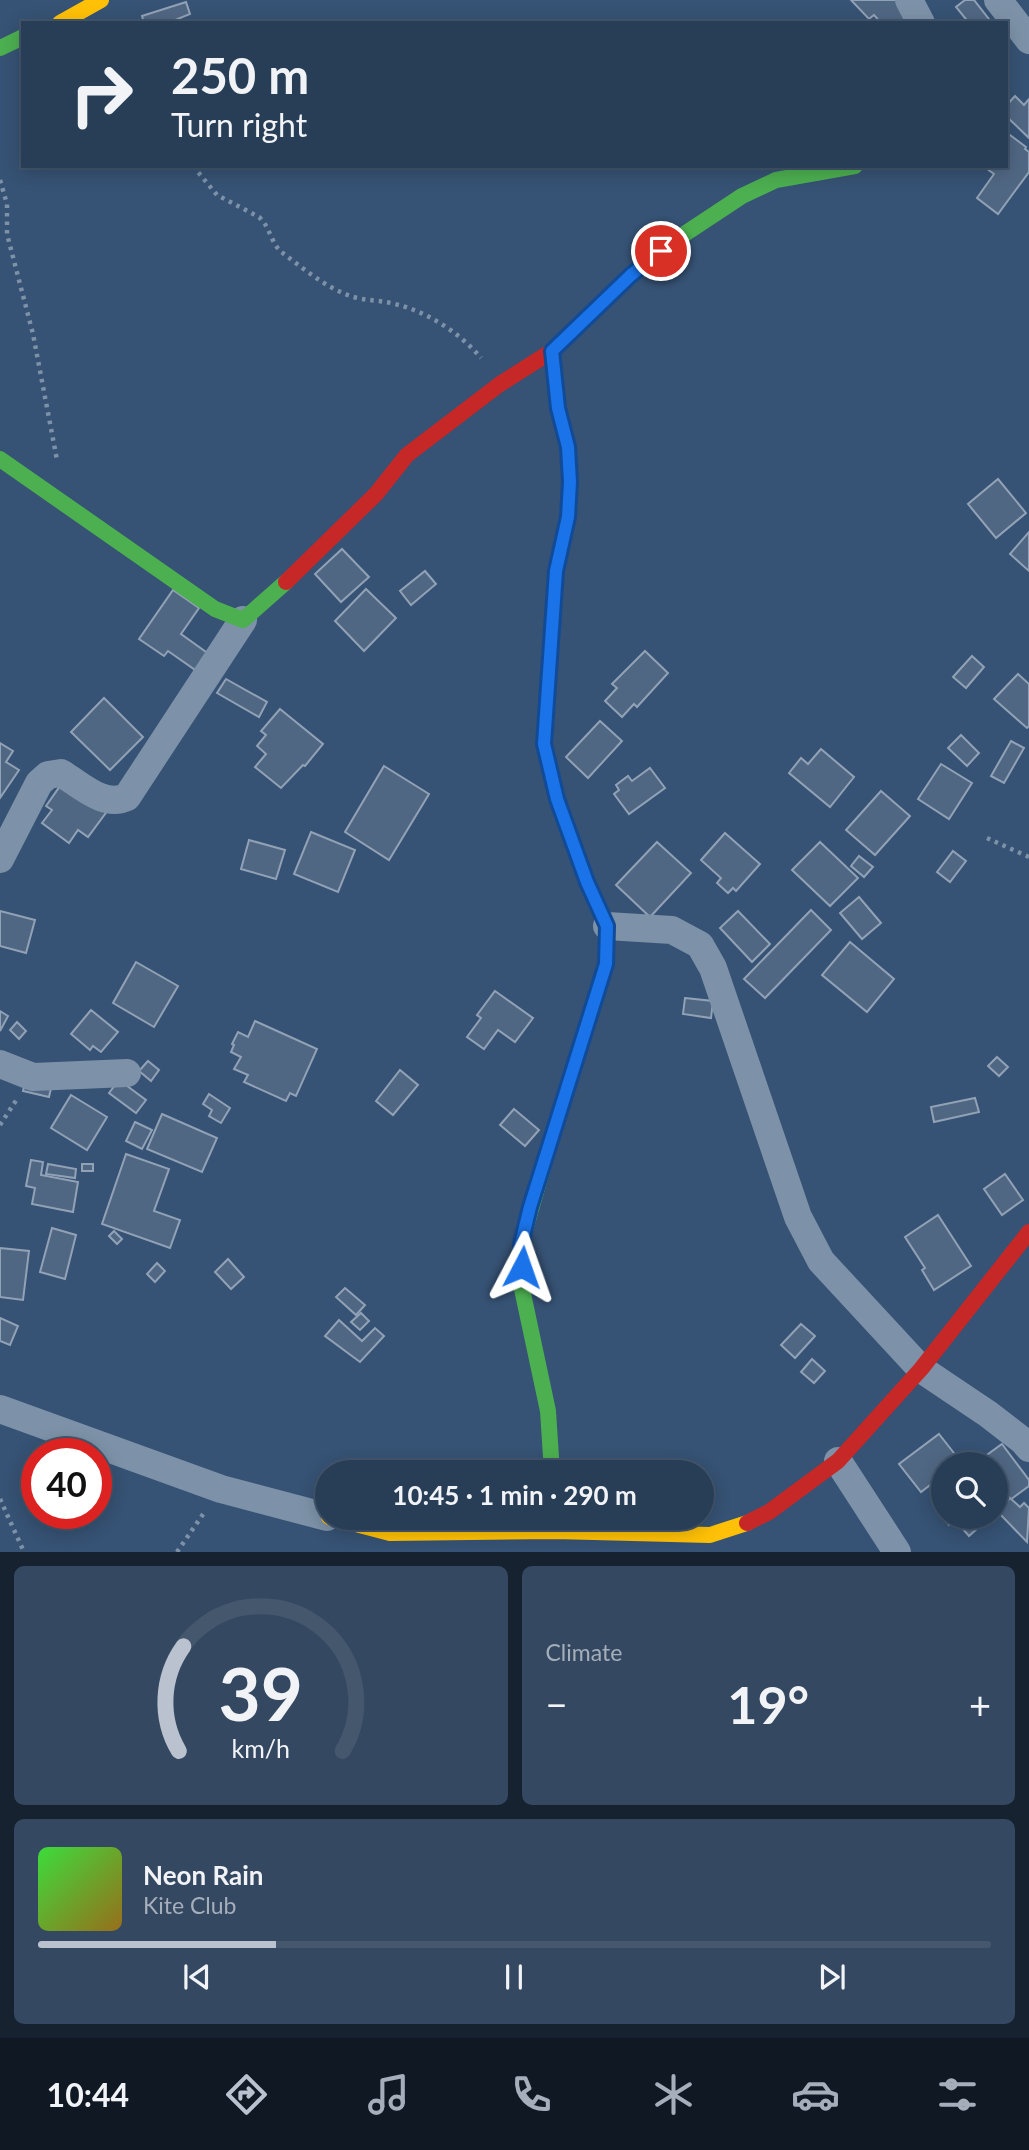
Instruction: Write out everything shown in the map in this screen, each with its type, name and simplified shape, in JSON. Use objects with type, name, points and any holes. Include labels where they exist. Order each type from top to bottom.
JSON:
[{"type":"street","points":[[64,21],[101,0]]},
{"type":"street","points":[[909,0],[920,21]]},
{"type":"street","points":[[998,0],[1029,40]]},
{"type":"street","points":[[0,48],[21,38]]},
{"type":"street","points":[[1,856],[39,783],[48,775],[61,773],[106,800],[117,802],[127,797],[243,620],[265,603],[376,494],[407,455],[500,384],[552,351],[631,275],[677,239],[742,196],[776,180],[844,168]]},
{"type":"street","points":[[551,1460],[548,1411],[522,1290],[521,1244],[606,964],[607,926],[587,882],[557,799],[544,744],[556,571],[568,517],[570,482],[568,447],[558,408],[552,351]]},
{"type":"street","points":[[0,459],[215,610],[243,620]]},
{"type":"street","points":[[607,926],[671,930],[701,945],[713,968],[798,1217],[821,1261],[921,1369],[988,1414],[1029,1448]]},
{"type":"street","points":[[0,1064],[33,1077],[127,1073]]},
{"type":"street","points":[[640,1530],[710,1535],[738,1527],[769,1512],[838,1461],[921,1369],[1029,1232]]},
{"type":"street","points":[[0,1409],[221,1489],[315,1514]]},
{"type":"street","points":[[838,1461],[897,1552]]},
{"type":"street","points":[[378,1530],[390,1533],[445,1530]]},
{"type":"path","points":[[195,168],[218,195],[260,217],[265,222],[272,242],[289,258],[340,293],[365,302],[394,303],[442,325],[463,338],[500,384]]},
{"type":"path","points":[[0,180],[7,204],[7,234],[33,334],[67,504]]},
{"type":"path","points":[[986,838],[1029,857]]},
{"type":"path","points":[[177,1552],[221,1489]]},
{"type":"path","points":[[0,1499],[24,1552]]},
{"type":"building","points":[[851,0],[897,0],[911,14],[904,21],[879,21],[874,15],[869,19]]},
{"type":"building","points":[[965,0],[974,0],[990,21],[967,21],[956,7]]},
{"type":"building","points":[[186,2],[190,14],[173,21],[143,21],[142,16]]},
{"type":"building","points":[[1015,96],[1024,105],[1029,99],[1029,138],[1008,118],[1008,104]]},
{"type":"building","points":[[1008,134],[1029,152],[1029,172],[998,214],[977,198],[994,174],[986,168],[1008,168]]},
{"type":"building","points":[[998,479],[1026,513],[996,538],[968,504]]},
{"type":"building","points":[[1029,532],[1029,571],[1010,554]]},
{"type":"building","points":[[342,549],[369,577],[341,602],[315,574]]},
{"type":"building","points":[[425,571],[436,584],[411,605],[400,591]]},
{"type":"building","points":[[366,589],[396,618],[364,651],[335,621]]},
{"type":"building","points":[[173,590],[199,608],[181,634],[213,657],[201,674],[168,651],[164,656],[139,639]]},
{"type":"building","points":[[645,651],[668,673],[637,707],[634,704],[622,717],[605,701],[617,688],[612,684]]},
{"type":"building","points":[[972,656],[984,667],[966,688],[953,677]]},
{"type":"building","points":[[1018,674],[1029,684],[1027,728],[994,699]]},
{"type":"building","points":[[226,679],[267,702],[259,717],[217,693]]},
{"type":"building","points":[[104,698],[143,737],[110,770],[71,732]]},
{"type":"building","points":[[280,709],[323,744],[305,766],[281,788],[255,767],[266,754],[257,746],[266,735],[261,731]]},
{"type":"building","points":[[600,721],[622,741],[588,778],[566,757]]},
{"type":"building","points":[[961,735],[979,753],[967,766],[948,748]]},
{"type":"building","points":[[1011,741],[1024,748],[1004,783],[991,776]]},
{"type":"building","points":[[0,743],[13,751],[6,762],[19,770],[0,798]]},
{"type":"building","points":[[821,749],[854,777],[830,807],[789,773],[801,758],[808,764]]},
{"type":"building","points":[[941,764],[972,783],[949,819],[918,799]]},
{"type":"building","points":[[384,766],[429,794],[389,860],[345,832]]},
{"type":"building","points":[[650,768],[665,788],[629,814],[614,794],[619,790],[616,785],[628,776],[632,781]]},
{"type":"building","points":[[65,779],[108,810],[88,837],[78,830],[69,843],[42,823],[52,810],[46,806]]},
{"type":"building","points":[[881,791],[910,816],[875,855],[846,830]]},
{"type":"building","points":[[311,832],[355,850],[338,892],[294,874]]},
{"type":"building","points":[[725,833],[760,864],[736,891],[733,888],[728,893],[717,883],[721,878],[701,860]]},
{"type":"building","points":[[249,840],[285,850],[276,879],[241,869]]},
{"type":"building","points":[[657,842],[691,873],[650,917],[616,885]]},
{"type":"building","points":[[820,842],[858,878],[830,906],[792,870]]},
{"type":"building","points":[[953,851],[966,861],[950,882],[937,872]]},
{"type":"building","points":[[859,856],[873,867],[864,877],[851,866]]},
{"type":"building","points":[[859,897],[881,923],[862,939],[840,913]]},
{"type":"building","points":[[811,910],[831,930],[765,998],[744,979]]},
{"type":"building","points":[[0,911],[35,920],[26,953],[0,946]]},
{"type":"building","points":[[738,911],[770,944],[752,962],[720,928]]},
{"type":"building","points":[[850,942],[894,979],[867,1012],[822,975]]},
{"type":"building","points":[[136,962],[178,986],[154,1027],[113,1003]]},
{"type":"building","points":[[495,991],[533,1018],[515,1042],[498,1030],[484,1049],[467,1037],[481,1018],[477,1015]]},
{"type":"building","points":[[685,998],[713,1001],[711,1018],[683,1014]]},
{"type":"building","points":[[91,1010],[118,1032],[101,1052],[93,1046],[90,1050],[71,1034]]},
{"type":"building","points":[[0,1011],[8,1016],[0,1031]]},
{"type":"building","points":[[255,1021],[317,1049],[296,1096],[290,1093],[286,1101],[244,1082],[248,1075],[234,1069],[241,1057],[231,1052],[234,1045],[232,1044],[238,1032],[248,1037]]},
{"type":"building","points":[[17,1022],[26,1031],[19,1039],[10,1030]]},
{"type":"building","points":[[997,1057],[1008,1067],[999,1076],[988,1066]]},
{"type":"building","points":[[148,1061],[159,1070],[151,1081],[139,1071]]},
{"type":"building","points":[[400,1070],[418,1085],[393,1115],[376,1101]]},
{"type":"building","points":[[26,1078],[52,1084],[49,1097],[23,1091]]},
{"type":"building","points":[[119,1080],[146,1100],[136,1113],[109,1093]]},
{"type":"building","points":[[209,1094],[230,1108],[221,1123],[209,1116],[212,1110],[203,1104]]},
{"type":"building","points":[[71,1095],[107,1117],[87,1150],[51,1128]]},
{"type":"building","points":[[975,1098],[979,1112],[934,1122],[931,1107]]},
{"type":"building","points":[[514,1109],[539,1130],[525,1146],[500,1125]]},
{"type":"building","points":[[162,1114],[217,1138],[202,1172],[147,1149]]},
{"type":"building","points":[[135,1122],[152,1130],[142,1149],[126,1141]]},
{"type":"building","points":[[126,1154],[169,1169],[154,1211],[180,1220],[170,1248],[102,1224]]},
{"type":"building","points":[[31,1160],[43,1162],[41,1175],[78,1182],[73,1212],[32,1204],[35,1188],[26,1186]]},
{"type":"building","points":[[48,1164],[76,1169],[75,1178],[46,1174]]},
{"type":"building","points":[[82,1164],[93,1164],[93,1171],[82,1171]]},
{"type":"building","points":[[1005,1174],[1023,1200],[1002,1215],[984,1189]]},
{"type":"building","points":[[938,1215],[971,1266],[934,1290],[922,1270],[925,1268],[905,1237]]},
{"type":"building","points":[[52,1228],[76,1235],[65,1279],[40,1272]]},
{"type":"building","points":[[114,1231],[122,1239],[117,1244],[109,1236]]},
{"type":"building","points":[[0,1248],[29,1251],[23,1300],[0,1297]]},
{"type":"building","points":[[228,1259],[244,1277],[231,1289],[215,1272]]},
{"type":"building","points":[[157,1263],[165,1271],[155,1282],[147,1274]]},
{"type":"building","points":[[345,1288],[365,1305],[356,1315],[336,1297]]},
{"type":"building","points":[[361,1313],[369,1321],[360,1330],[351,1322]]},
{"type":"building","points":[[0,1318],[18,1326],[10,1345],[0,1341]]},
{"type":"building","points":[[339,1320],[362,1341],[375,1328],[384,1336],[360,1362],[325,1336]]},
{"type":"building","points":[[801,1324],[815,1336],[795,1358],[781,1345]]},
{"type":"building","points":[[812,1359],[825,1371],[814,1383],[801,1372]]},
{"type":"building","points":[[939,1434],[953,1452],[931,1452],[931,1484],[921,1492],[899,1464]]},
{"type":"building","points":[[1002,1444],[1008,1452],[991,1452]]},
{"type":"building","points":[[1008,1452],[1029,1480],[1029,1486],[1010,1500]]},
{"type":"building","points":[[1010,1498],[1020,1507],[1024,1503],[1029,1508],[1027,1542],[1008,1522]]},
{"type":"building","points":[[963,1529],[977,1529],[969,1536]]},
{"type":"traffic: fast","points":[[0,48],[21,38]]},
{"type":"traffic: fast","points":[[608,297],[677,239],[742,196],[776,180],[844,168]]},
{"type":"traffic: fast","points":[[0,459],[215,609],[243,620],[286,582]]},
{"type":"traffic: fast","points":[[551,1460],[548,1411],[522,1289],[521,1244],[557,1119]]},
{"type":"traffic: slow","points":[[64,21],[101,0]]},
{"type":"traffic: slow","points":[[548,685],[556,571],[568,517],[570,482],[568,447],[558,408],[552,351]]},
{"type":"traffic: slow","points":[[379,1530],[390,1533],[555,1531],[710,1535],[747,1523]]},
{"type":"traffic: jam","points":[[286,582],[376,494],[407,455],[500,384],[552,351],[608,297]]},
{"type":"traffic: jam","points":[[548,685],[544,744],[557,799],[587,882],[607,926],[606,964],[557,1119]]},
{"type":"traffic: jam","points":[[747,1523],[769,1512],[838,1461],[921,1369],[1029,1232]]},
{"type":"route","points":[[522,1267],[521,1244],[530,1207],[606,964],[607,926],[587,882],[557,799],[544,744],[556,571],[568,517],[570,482],[568,447],[558,408],[552,351],[631,275],[661,251]]}]
